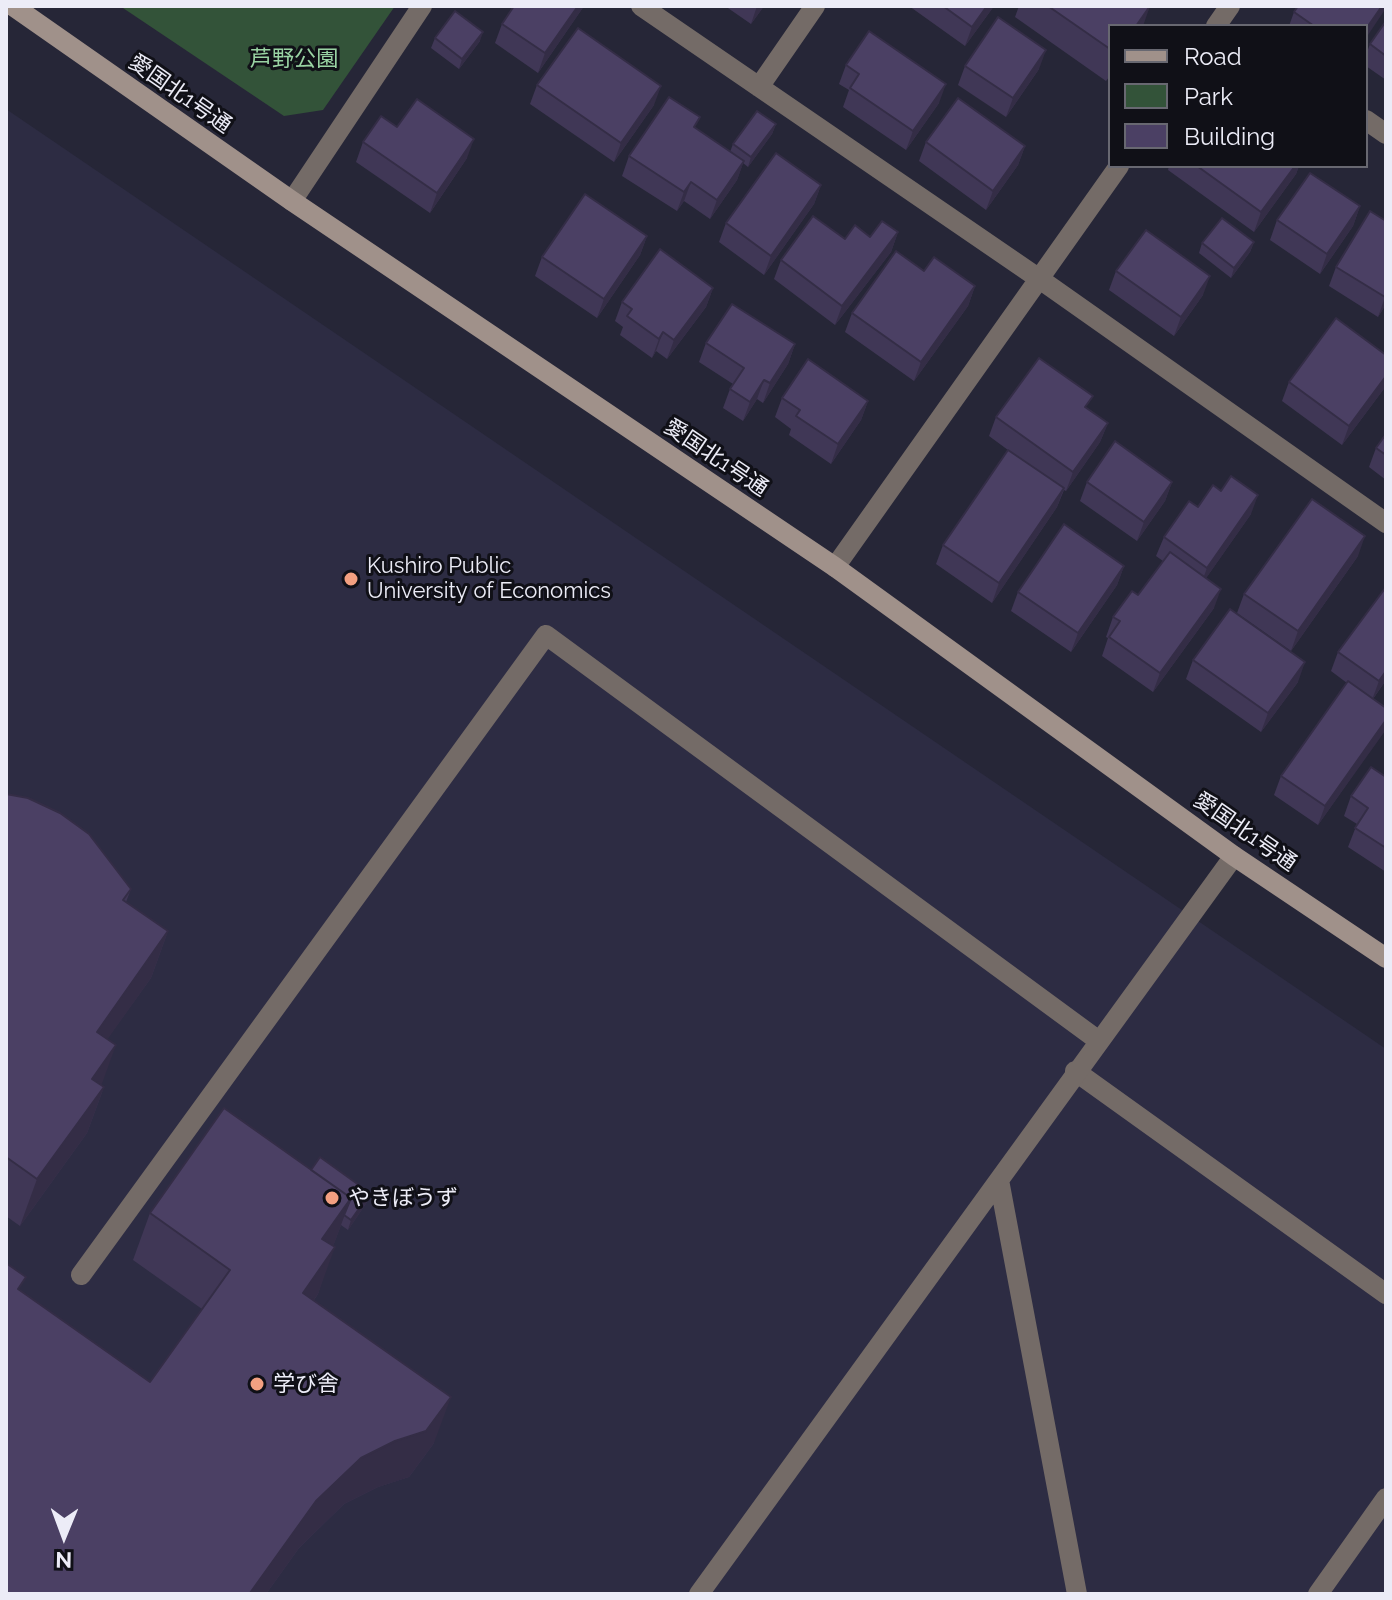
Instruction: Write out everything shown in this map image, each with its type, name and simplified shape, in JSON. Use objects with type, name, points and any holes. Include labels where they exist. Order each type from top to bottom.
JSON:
[{"type":"street","name":"愛国北1号通","points":[[13,6],[292,201],[835,567],[1234,856],[1386,958]]},
{"type":"street","points":[[292,201],[422,6]]},
{"type":"street","points":[[641,6],[1041,280],[1386,523]]},
{"type":"street","points":[[759,87],[815,6]]},
{"type":"street","points":[[1368,121],[1386,134]]},
{"type":"street","points":[[835,567],[1118,168]]},
{"type":"street","points":[[81,1275],[546,635],[1099,1041]]},
{"type":"street","points":[[699,1594],[1075,1071],[1234,856]]},
{"type":"street","points":[[1075,1071],[1386,1294]]},
{"type":"street","points":[[999,1180],[1077,1594]]},
{"type":"street","points":[[1318,1594],[1386,1498]]},
{"type":"shaded area","name":"Kushiro Public University of Economics","points":[[6,109],[1386,1049],[1386,1594],[6,1594]]},
{"type":"green space","name":"芦野公園","points":[[120,6],[395,6],[323,110],[284,116]]},
{"type":"building","points":[[514,6],[578,6],[545,53],[502,24]]},
{"type":"building","points":[[943,6],[987,6],[972,27]]},
{"type":"building","points":[[1048,6],[1150,6],[1137,24],[1108,24],[1108,48]]},
{"type":"building","points":[[1298,6],[1382,6],[1368,26],[1311,24],[1294,12]]},
{"type":"building","points":[[455,11],[483,32],[462,59],[435,38]]},
{"type":"building","points":[[998,17],[1046,50],[1013,98],[965,66]]},
{"type":"building","points":[[1386,21],[1386,56],[1370,44]]},
{"type":"building","points":[[578,28],[661,86],[621,143],[537,85]]},
{"type":"building","points":[[869,31],[946,84],[913,131],[850,88],[859,74],[846,65]]},
{"type":"building","points":[[669,97],[700,117],[694,127],[744,161],[717,200],[691,182],[684,192],[629,156]]},
{"type":"building","points":[[958,98],[1025,146],[993,191],[926,142]]},
{"type":"building","points":[[417,99],[474,139],[437,193],[363,142],[381,116],[397,127]]},
{"type":"building","points":[[757,111],[776,124],[751,157],[733,144]]},
{"type":"building","points":[[776,153],[821,185],[771,256],[726,223]]},
{"type":"building","points":[[1200,168],[1294,168],[1261,212]]},
{"type":"building","points":[[1310,173],[1360,206],[1327,254],[1277,220]]},
{"type":"building","points":[[585,194],[647,236],[604,299],[542,257]]},
{"type":"building","points":[[1370,211],[1386,221],[1385,297],[1336,267]]},
{"type":"building","points":[[813,216],[845,239],[855,225],[870,237],[882,221],[898,232],[842,306],[781,260]]},
{"type":"building","points":[[1222,218],[1254,242],[1234,268],[1202,243]]},
{"type":"building","points":[[1146,230],[1210,276],[1181,317],[1116,271]]},
{"type":"building","points":[[660,249],[713,288],[674,340],[663,332],[659,339],[627,316],[632,309],[622,302]]},
{"type":"building","points":[[896,251],[924,271],[934,257],[975,286],[921,362],[852,313]]},
{"type":"building","points":[[732,304],[795,344],[770,383],[764,380],[750,402],[730,389],[744,368],[706,343]]},
{"type":"building","points":[[1336,318],[1386,355],[1386,376],[1349,426],[1289,382]]},
{"type":"building","points":[[1039,358],[1093,396],[1085,407],[1108,423],[1073,472],[996,417]]},
{"type":"building","points":[[808,359],[868,401],[838,444],[796,416],[800,410],[782,398]]},
{"type":"building","points":[[1386,434],[1386,455],[1376,448]]},
{"type":"building","points":[[1115,441],[1172,482],[1144,522],[1087,482]]},
{"type":"building","points":[[1008,450],[1064,488],[999,583],[943,545]]},
{"type":"building","points":[[1231,476],[1258,495],[1207,568],[1164,537],[1189,501],[1198,507],[1213,485],[1221,491]]},
{"type":"building","points":[[1312,499],[1365,536],[1298,631],[1244,594]]},
{"type":"building","points":[[1064,524],[1124,566],[1078,633],[1018,592]]},
{"type":"building","points":[[1170,552],[1221,589],[1160,673],[1109,637],[1120,621],[1113,617],[1132,591],[1138,595]]},
{"type":"building","points":[[1386,587],[1386,671],[1379,681],[1338,652]]},
{"type":"building","points":[[1230,609],[1305,662],[1268,713],[1193,660]]},
{"type":"building","points":[[1348,681],[1386,708],[1386,720],[1325,806],[1281,776]]},
{"type":"building","points":[[1371,767],[1386,777],[1386,848],[1355,828],[1368,808],[1351,796]]},
{"type":"building","points":[[6,794],[28,798],[60,813],[89,834],[131,889],[123,900],[168,931],[97,1032],[116,1045],[92,1079],[104,1087],[37,1179],[6,1157]]},
{"type":"building","name":"学び舎","points":[[224,1108],[351,1198],[322,1239],[335,1247],[303,1293],[451,1397],[426,1431],[395,1441],[361,1458],[316,1501],[252,1594],[6,1594],[6,1263],[26,1277],[18,1289],[150,1382],[230,1270],[150,1213]]},
{"type":"building","points":[[320,1157],[370,1193],[351,1220],[344,1215],[351,1198],[311,1170]]},
{"type":"place","name":"Kushiro Public University of Economics","points":[[351,579]]},
{"type":"place","name":"やきぼうず","points":[[332,1198]]},
{"type":"place","name":"学び舎","points":[[257,1384]]}]
